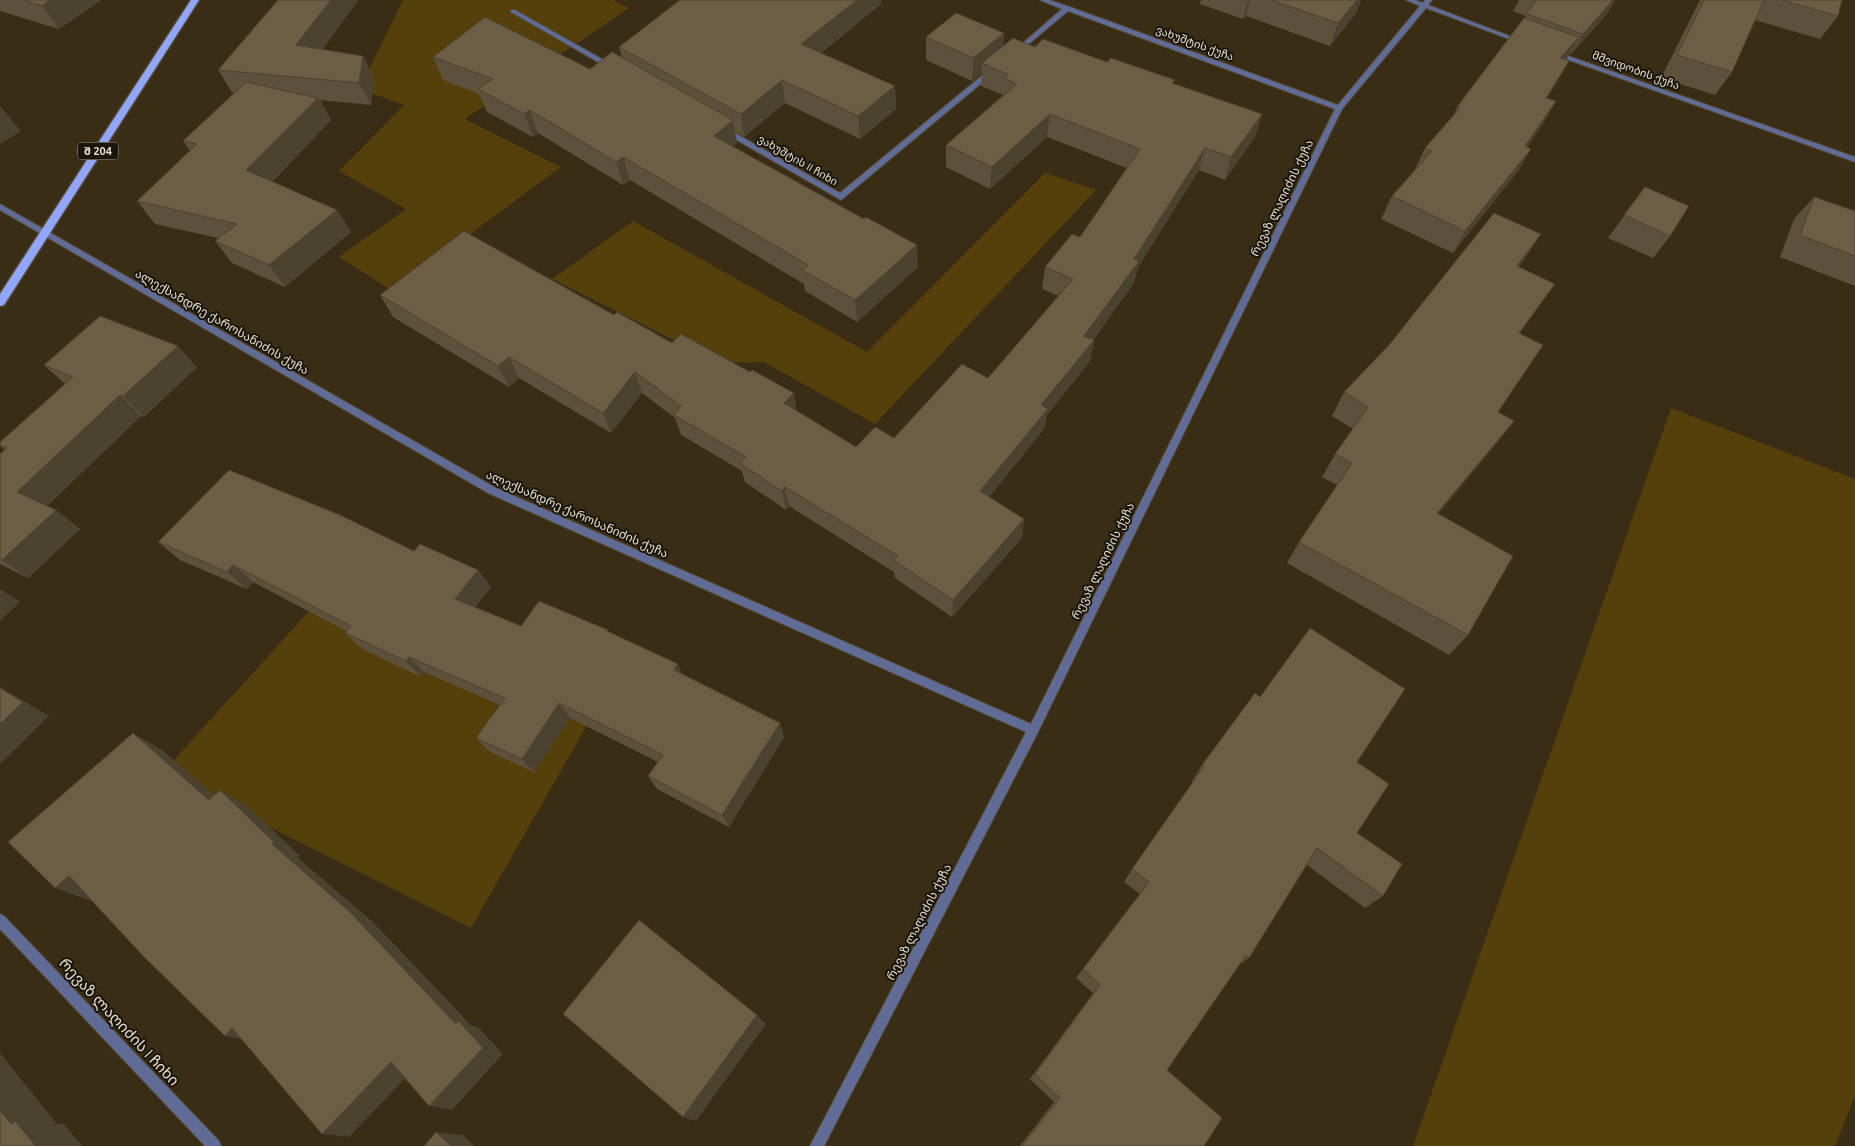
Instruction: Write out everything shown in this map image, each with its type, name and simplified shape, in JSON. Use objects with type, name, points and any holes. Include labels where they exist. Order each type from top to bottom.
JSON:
[{"type":"main road","name":"შ 204","points":[[0,302],[195,0]]},
{"type":"street","name":"ვახუშტის ქუჩა","points":[[1043,0],[1340,108]]},
{"type":"street","points":[[1410,0],[1426,3],[1527,43]]},
{"type":"street","name":"რევაზ ლაღიძის ქუჩა","points":[[817,1146],[1034,730],[1340,108],[1426,3]]},
{"type":"street","points":[[1007,59],[1068,8]]},
{"type":"street","points":[[513,11],[617,70]]},
{"type":"street","name":"მშვიდობის ქუჩა","points":[[1546,50],[1855,160]]},
{"type":"street","name":"ვახუშტის II ჩიხი","points":[[720,129],[841,197],[1000,65]]},
{"type":"street","name":"ალექსანდრე ქაროსანიძის ქუჩა","points":[[0,207],[491,490],[1034,730]]},
{"type":"street","name":"რევაზ ლაღიძის I ჩიხი","points":[[0,920],[214,1146]]},
{"type":"shaded area","points":[[403,0],[613,0],[629,8],[465,119],[561,167],[393,291],[339,257],[406,209],[339,171],[404,105],[359,89]]},
{"type":"shaded area","points":[[1045,173],[1096,190],[875,424],[764,362],[720,363],[552,279],[633,221],[867,352]]},
{"type":"shaded area","points":[[1671,408],[1855,479],[1855,1096],[1835,1146],[1413,1146]]},
{"type":"shaded area","points":[[321,598],[602,699],[471,928],[162,773]]},
{"type":"building","points":[[23,0],[50,0],[42,6]]},
{"type":"building","points":[[278,0],[331,0],[296,45],[363,56],[359,83],[218,70]]},
{"type":"building","points":[[680,0],[857,0],[801,44],[895,86],[858,116],[782,80],[741,114],[619,47]]},
{"type":"building","points":[[1271,0],[1357,0],[1338,23]]},
{"type":"building","points":[[1536,0],[1613,0],[1583,34],[1527,14]]},
{"type":"building","points":[[1704,0],[1764,0],[1732,72],[1677,55]]},
{"type":"building","points":[[1782,0],[1842,0],[1838,16]]},
{"type":"building","points":[[956,13],[1004,33],[973,58],[926,37]]},
{"type":"building","points":[[485,17],[590,69],[612,52],[733,120],[714,136],[864,219],[866,217],[917,245],[855,300],[802,270],[808,265],[623,157],[616,162],[530,110],[524,114],[478,89],[493,79],[433,57]]},
{"type":"building","points":[[1524,18],[1579,37],[1560,58],[1569,61],[1546,98],[1556,101],[1525,146],[1531,149],[1465,231],[1392,196],[1432,151],[1425,148],[1460,108],[1457,107]]},
{"type":"building","points":[[1013,38],[1035,47],[1043,39],[1107,62],[1111,58],[1175,80],[1172,83],[1262,114],[1231,157],[1205,148],[1134,259],[1139,261],[1084,336],[1094,340],[1041,405],[1048,409],[980,491],[1024,519],[953,600],[894,560],[898,556],[785,487],[782,491],[740,463],[746,457],[674,415],[681,406],[635,372],[603,413],[509,357],[498,366],[380,295],[464,231],[614,315],[617,312],[672,343],[681,334],[750,372],[752,370],[794,393],[784,403],[856,447],[875,427],[894,438],[962,364],[988,378],[1073,279],[1045,267],[1072,234],[1080,237],[1140,149],[1050,114],[992,167],[946,145],[1017,84],[1005,79],[1009,75],[982,63]]},
{"type":"building","points":[[246,82],[318,98],[246,170],[337,210],[269,265],[215,241],[237,224],[137,201],[197,144],[183,141]]},
{"type":"building","points":[[1645,187],[1689,206],[1670,236],[1624,215]]},
{"type":"building","points":[[1814,197],[1855,211],[1855,256],[1800,235]]},
{"type":"building","points":[[1494,213],[1541,234],[1517,266],[1555,284],[1519,333],[1543,345],[1498,412],[1514,421],[1437,513],[1513,556],[1468,635],[1299,542],[1352,463],[1335,454],[1368,407],[1344,392],[1389,345]]},
{"type":"building","points":[[100,316],[178,346],[123,396],[120,395],[17,492],[56,510],[2,560],[0,559],[0,454],[7,448],[0,445],[0,442],[73,377],[44,365]]},
{"type":"building","points":[[229,470],[340,515],[414,551],[420,544],[478,570],[455,599],[521,626],[539,601],[608,630],[678,664],[674,670],[780,723],[722,815],[648,776],[663,755],[559,703],[522,759],[476,738],[505,698],[409,657],[406,661],[345,633],[351,626],[233,565],[227,572],[158,542]]},
{"type":"building","points":[[1310,628],[1405,689],[1357,762],[1389,784],[1357,833],[1402,864],[1383,896],[1317,848],[1249,958],[1246,955],[1167,1070],[1222,1118],[1204,1146],[1022,1146],[1060,1098],[1035,1074],[1100,985],[1083,969],[1149,882],[1132,869],[1204,766],[1202,765],[1255,693],[1260,697]]},
{"type":"building","points":[[0,688],[23,702],[0,724]]},
{"type":"building","points":[[133,733],[209,800],[220,790],[274,842],[272,844],[349,911],[456,1024],[459,1021],[483,1048],[429,1106],[391,1062],[322,1134],[232,1028],[225,1036],[144,957],[69,876],[55,888],[8,842]]},
{"type":"building","points":[[639,920],[757,1015],[683,1117],[563,1014]]},
{"type":"building","points":[[0,1110],[11,1124],[15,1121],[36,1146],[0,1146]]},
{"type":"building","points":[[436,1132],[451,1146],[424,1146]]}]
